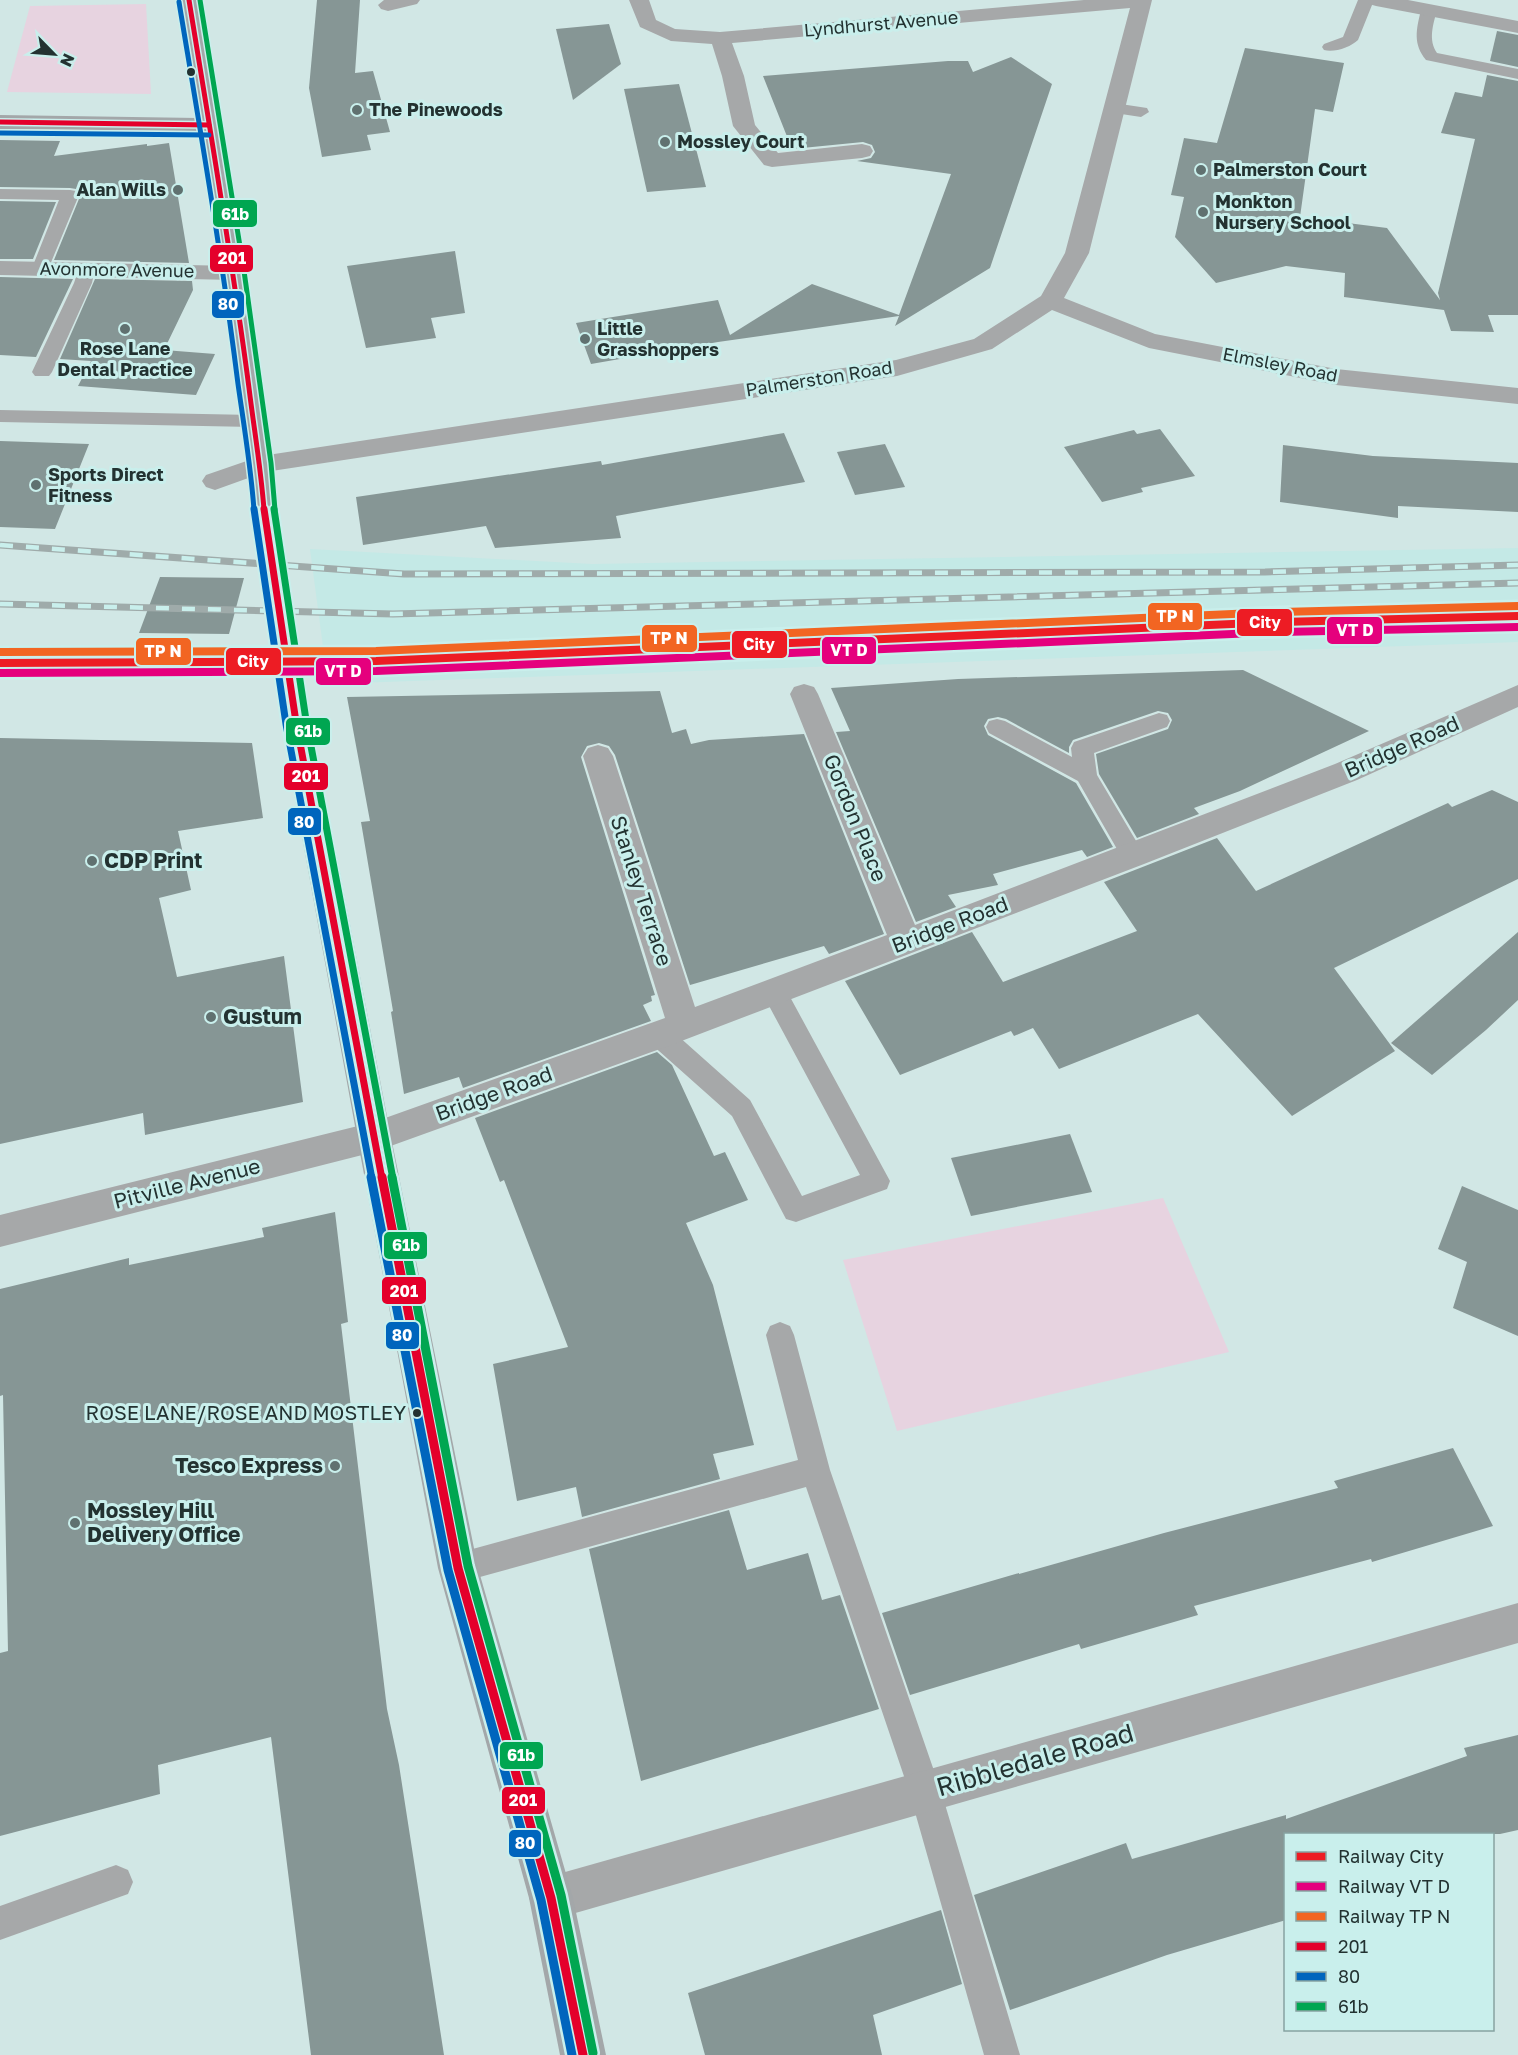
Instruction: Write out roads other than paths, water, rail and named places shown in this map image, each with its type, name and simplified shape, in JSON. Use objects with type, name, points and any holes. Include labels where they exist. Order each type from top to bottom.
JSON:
[{"type":"street","points":[[189,0],[234,273],[253,421],[261,464],[265,517],[296,722],[374,1137],[458,1568],[551,1898],[583,2055]]},
{"type":"street","points":[[388,5],[410,0]]},
{"type":"street","name":"Lyndhurst Avenue","points":[[639,0],[647,23],[671,35],[720,38],[1142,1]]},
{"type":"street","points":[[1376,0],[1518,27]]},
{"type":"street","name":"Palmerston Road","points":[[214,481],[261,464],[897,368],[983,344],[1050,301],[1077,253],[1142,1]]},
{"type":"street","points":[[720,38],[733,76],[744,126],[772,160],[862,151]]},
{"type":"street","points":[[0,122],[209,125]]},
{"type":"street","name":"Avonmore Avenue","points":[[0,268],[234,273]]},
{"type":"street","name":"Elmsley Road","points":[[1050,301],[1160,342],[1336,377],[1518,396]]},
{"type":"street","name":"Gordon Place","points":[[804,694],[906,942]]},
{"type":"street","name":"Bridge Road","points":[[374,1137],[672,1030],[1133,856],[1346,772],[1518,694]]},
{"type":"street","name":"Stanley Terrace","points":[[598,756],[672,1030]]},
{"type":"street","name":"Pitville Avenue","points":[[0,1231],[374,1137]]},
{"type":"street","name":"Ribbledale Road","points":[[551,1898],[1518,1623]]},
{"type":"lane","points":[[1330,47],[1350,40],[1366,0]]},
{"type":"lane","points":[[1429,10],[1423,33],[1425,50],[1432,57],[1518,74]]},
{"type":"lane","points":[[1114,108],[1141,112]]},
{"type":"lane","points":[[0,194],[70,195],[41,268]]},
{"type":"lane","points":[[42,372],[83,283],[86,269]]},
{"type":"lane","points":[[0,417],[253,421]]},
{"type":"lane","points":[[1133,856],[1086,775],[1082,748],[1159,721]]},
{"type":"lane","points":[[997,728],[1086,775]]},
{"type":"lane","points":[[672,1030],[741,1108],[796,1210],[877,1181],[774,991]]},
{"type":"lane","points":[[780,1335],[815,1470],[925,1791],[1002,2055]]},
{"type":"lane","points":[[458,1568],[815,1470]]},
{"type":"lane","points":[[0,1923],[117,1882]]},
{"type":"railway","points":[[0,545],[404,574],[1265,572],[1518,565]]},
{"type":"railway","points":[[0,604],[393,614],[1518,583]]},
{"type":"rail line","name":"City","points":[[0,663],[376,661],[1280,622],[1518,616]]},
{"type":"place","name":"The Pinewoods","points":[[357,110]]},
{"type":"place","name":"Mossley Court","points":[[665,142]]},
{"type":"place","name":"Palmerston Court","points":[[1201,170]]},
{"type":"place","name":"Alan Wills","points":[[178,190]]},
{"type":"place","name":"Monkton Nursery School","points":[[1203,212]]},
{"type":"place","name":"Rose Lane Dental Practice","points":[[125,329]]},
{"type":"place","name":"Little Grasshoppers","points":[[585,339]]},
{"type":"place","name":"Sports Direct Fitness","points":[[36,485]]},
{"type":"place","name":"CDP Print","points":[[92,861]]},
{"type":"place","name":"Gustum","points":[[211,1017]]},
{"type":"place","name":"ROSE LANE/ROSE AND MOSTLEY","points":[[417,1413]]},
{"type":"place","name":"Tesco Express","points":[[335,1466]]},
{"type":"place","name":"Mossley Hill Delivery Office","points":[[75,1523]]}]
